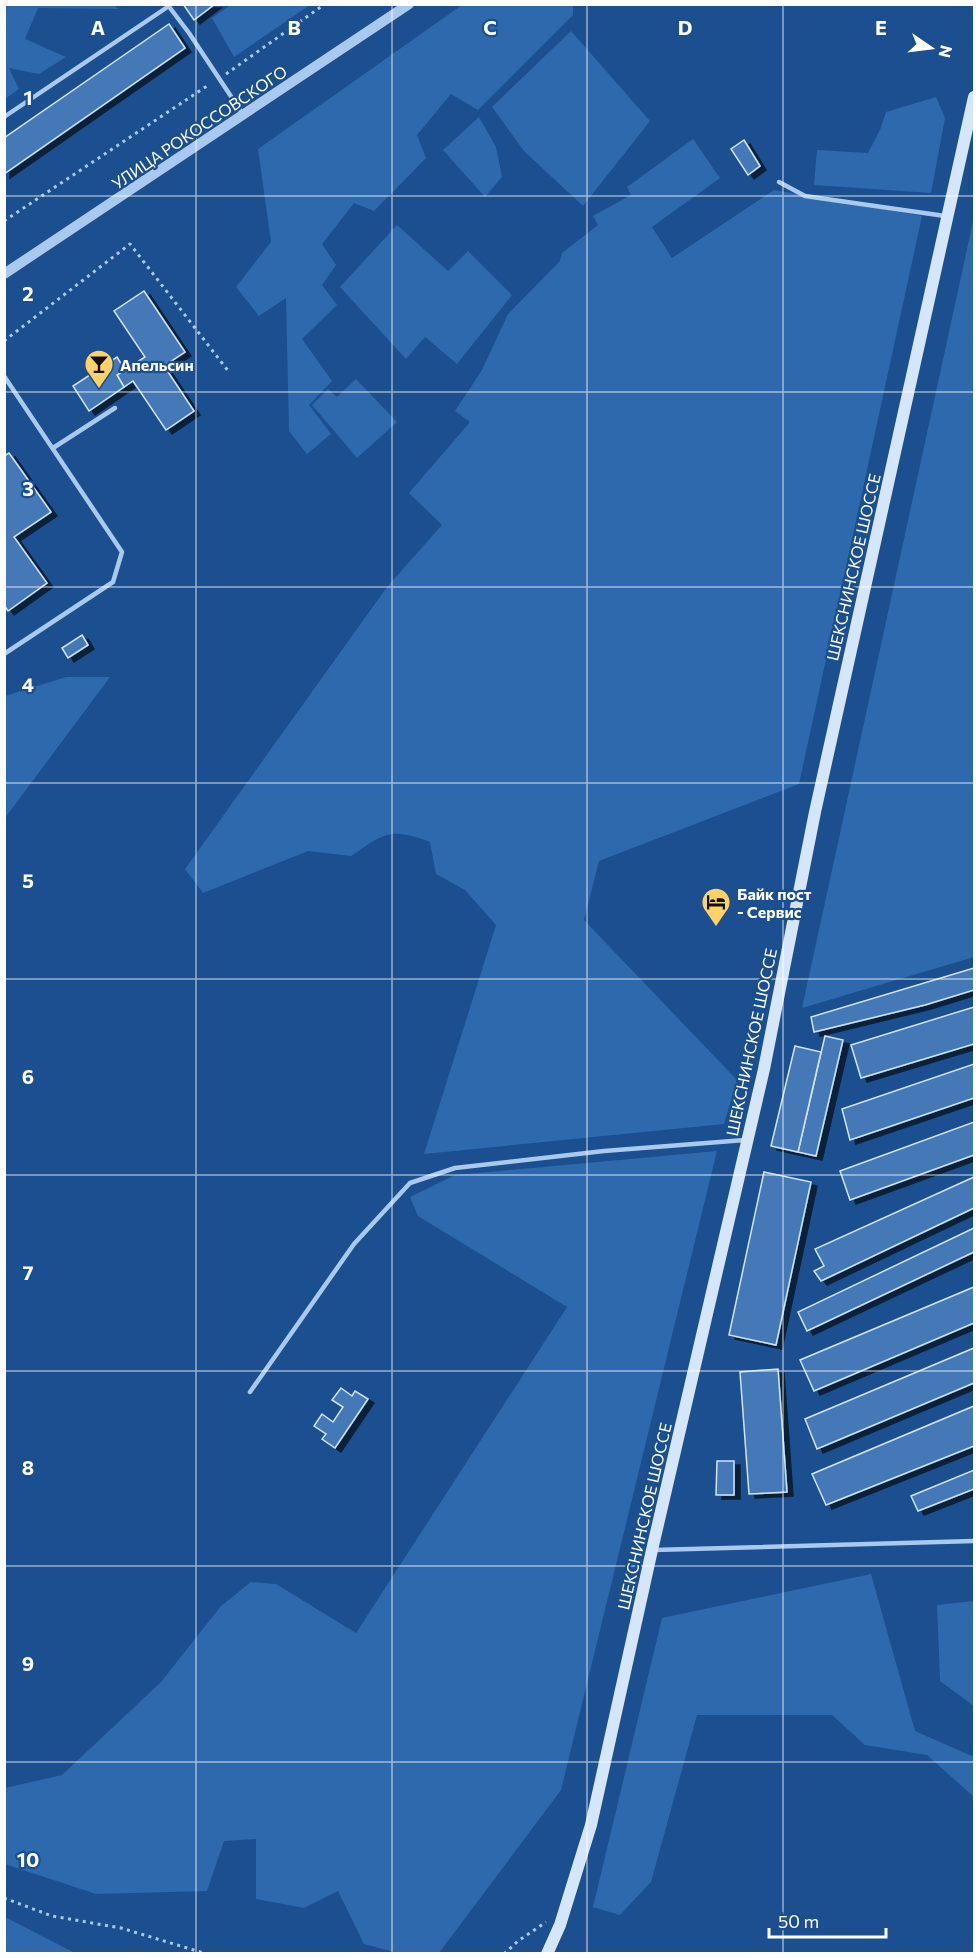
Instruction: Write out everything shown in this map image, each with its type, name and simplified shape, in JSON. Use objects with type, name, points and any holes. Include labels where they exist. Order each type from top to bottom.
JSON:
[{"type":"main road","name":"ШЕКСНИНСКОЕ ШОССЕ","points":[[547,1953],[564,1913],[591,1825],[652,1550],[764,1070],[815,812],[975,97]]},
{"type":"street","name":"УЛИЦА РОКОССОВСКОГО","points":[[4,274],[409,4]]},
{"type":"lane","points":[[4,117],[168,5],[243,116]]},
{"type":"lane","points":[[779,182],[805,196],[948,216]]},
{"type":"lane","points":[[4,376],[122,552],[113,582],[4,654]]},
{"type":"lane","points":[[52,448],[115,408]]},
{"type":"lane","points":[[250,1392],[354,1244],[410,1183],[455,1168],[604,1151],[748,1140]]},
{"type":"lane","points":[[652,1550],[975,1541]]},
{"type":"path","points":[[4,221],[219,78],[325,4]]},
{"type":"path","points":[[4,341],[130,244],[230,372]]},
{"type":"path","points":[[4,1898],[52,1916],[121,1928],[207,1953]]},
{"type":"path","points":[[504,1953],[543,1923],[564,1913]]},
{"type":"shaded area","points":[[111,4],[119,9],[38,8],[25,39],[66,57],[39,74],[9,68],[19,89],[5,99],[6,5]]},
{"type":"shaded area","points":[[232,4],[310,5],[234,57],[212,18]]},
{"type":"shaded area","points":[[462,5],[573,5],[573,15],[478,110],[451,94],[417,135],[426,158],[374,211],[354,203],[322,244],[336,265],[322,285],[337,305],[302,339],[332,381],[309,405],[331,434],[307,454],[289,431],[286,298],[259,316],[236,287],[271,242],[258,149]]},
{"type":"shaded area","points":[[571,31],[650,121],[583,206],[524,151],[492,107]]},
{"type":"shaded area","points":[[936,97],[945,118],[931,193],[814,185],[817,150],[868,153],[886,112]]},
{"type":"shaded area","points":[[479,117],[496,147],[502,177],[485,197],[443,150]]},
{"type":"shaded area","points":[[693,139],[720,178],[652,227],[672,258],[774,190],[922,216],[799,784],[599,861],[584,920],[737,1080],[724,1124],[424,1154],[496,925],[465,890],[436,874],[430,842],[417,837],[396,834],[380,838],[351,856],[308,851],[203,893],[185,869],[387,587],[442,525],[409,493],[470,422],[455,411],[482,370],[508,314],[560,261],[562,253],[598,225],[593,216],[631,195],[627,187]]},
{"type":"shaded area","points":[[974,217],[974,957],[802,1008]]},
{"type":"shaded area","points":[[397,225],[448,271],[468,251],[512,295],[457,364],[425,337],[406,359],[340,287]]},
{"type":"shaded area","points":[[356,379],[397,422],[357,458],[312,405],[328,389],[337,397]]},
{"type":"shaded area","points":[[66,677],[110,677],[5,818],[5,696]]},
{"type":"shaded area","points":[[717,1151],[561,1790],[439,1953],[398,1953],[364,1944],[338,1891],[304,1908],[256,1899],[256,1839],[224,1841],[207,1891],[96,1894],[5,1864],[5,1788],[62,1775],[161,1682],[221,1606],[251,1582],[276,1584],[356,1633],[567,1307],[418,1216],[410,1197],[455,1175]]},
{"type":"shaded area","points":[[871,1574],[915,1731],[974,1757],[974,1797],[927,1755],[865,1745],[832,1715],[697,1715],[651,1882],[620,1915],[593,1907],[662,1618]]},
{"type":"shaded area","points":[[974,1601],[974,1706],[940,1681],[937,1605]]},
{"type":"shaded area","points":[[5,1917],[75,1953],[5,1953]]},
{"type":"building","points":[[183,4],[215,4],[194,20]]},
{"type":"building","points":[[169,24],[185,48],[4,174],[4,138]]},
{"type":"building","points":[[744,140],[760,166],[748,175],[731,149]]},
{"type":"building","points":[[144,291],[185,352],[164,366],[194,411],[166,430],[133,381],[124,387],[117,375],[145,357],[114,311]]},
{"type":"building","points":[[117,357],[125,370],[117,375],[124,387],[89,411],[73,386]]},
{"type":"building","points":[[9,453],[51,512],[14,537],[47,583],[8,611],[4,605],[4,456]]},
{"type":"building","points":[[82,635],[88,645],[68,658],[62,648]]},
{"type":"building","points":[[974,968],[974,990],[925,1005],[814,1032],[811,1017]]},
{"type":"building","points":[[974,1007],[974,1044],[861,1078],[851,1045]]},
{"type":"building","points":[[825,1036],[843,1040],[816,1156],[798,1152]]},
{"type":"building","points":[[795,1046],[821,1052],[798,1152],[771,1146]]},
{"type":"building","points":[[974,1064],[974,1098],[850,1140],[842,1109]]},
{"type":"building","points":[[974,1122],[974,1155],[850,1200],[840,1171]]},
{"type":"building","points":[[764,1172],[811,1182],[776,1345],[729,1335]]},
{"type":"building","points":[[974,1177],[974,1208],[821,1281],[814,1271],[824,1266],[815,1249]]},
{"type":"building","points":[[974,1228],[974,1252],[807,1331],[798,1312]]},
{"type":"building","points":[[974,1287],[974,1323],[814,1391],[800,1360]]},
{"type":"building","points":[[974,1348],[974,1383],[817,1449],[805,1419]]},
{"type":"building","points":[[778,1369],[787,1492],[749,1494],[740,1372]]},
{"type":"building","points":[[341,1388],[352,1396],[355,1391],[368,1399],[335,1448],[322,1439],[326,1434],[314,1426],[322,1414],[333,1422],[343,1407],[332,1400]]},
{"type":"building","points":[[974,1406],[974,1446],[826,1505],[812,1474]]},
{"type":"building","points":[[717,1461],[734,1461],[734,1495],[716,1495]]},
{"type":"building","points":[[974,1470],[974,1489],[918,1511],[911,1496]]},
{"type":"place","name":"Апельсин","points":[[99,390]]},
{"type":"place","name":"Байк пост - Сервис","points":[[716,928]]}]
